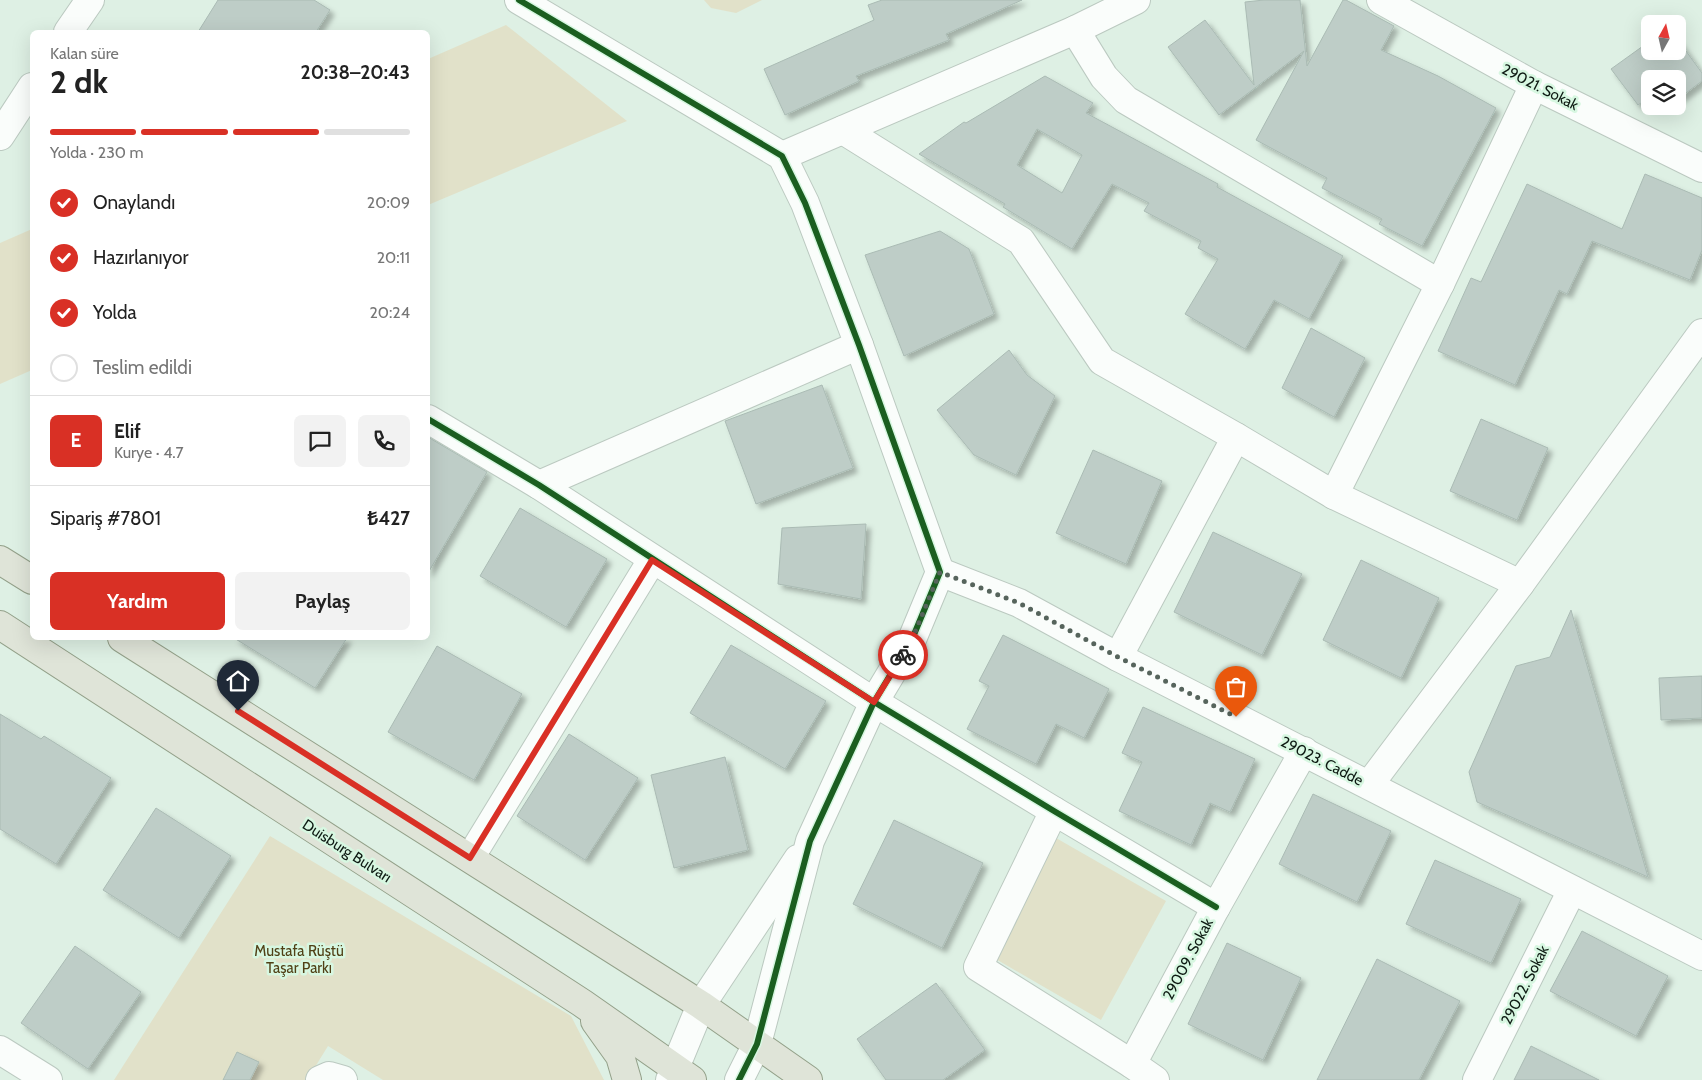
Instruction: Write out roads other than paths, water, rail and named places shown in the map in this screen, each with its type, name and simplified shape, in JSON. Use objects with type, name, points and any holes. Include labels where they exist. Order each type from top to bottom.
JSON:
[{"type":"main road","points":[[0,560],[30,579]]},
{"type":"main road","name":"Duisburg Bulvarı","points":[[0,625],[582,1003],[679,1076]]},
{"type":"main road","points":[[125,640],[701,1005],[808,1080]]},
{"type":"main road","points":[[582,1003],[620,1056],[627,1080]]},
{"type":"street","points":[[69,30],[90,0]]},
{"type":"street","points":[[519,0],[782,156],[805,203],[859,345],[940,572],[913,637],[874,702],[810,842],[701,1005],[679,1076]]},
{"type":"street","points":[[782,156],[1075,30],[1136,0]]},
{"type":"street","name":"29021. Sokak","points":[[1381,0],[1534,85],[1702,168]]},
{"type":"street","points":[[1075,30],[1104,78],[1126,100],[1440,284]]},
{"type":"street","points":[[1334,496],[1440,284],[1534,85]]},
{"type":"street","points":[[0,136],[30,89]]},
{"type":"street","points":[[843,130],[1021,241],[1102,361],[1236,436],[1334,496],[1520,584]]},
{"type":"street","points":[[1369,785],[1520,584],[1702,333]]},
{"type":"street","points":[[539,485],[859,345]]},
{"type":"street","points":[[430,419],[539,485],[652,560],[874,702],[1216,907]]},
{"type":"street","points":[[1118,657],[1236,436]]},
{"type":"street","points":[[470,858],[652,560]]},
{"type":"street","name":"29023. Cadde","points":[[940,572],[1019,603],[1118,657],[1702,956]]},
{"type":"street","name":"29009. Sokak","points":[[1132,1064],[1216,907],[1304,752]]},
{"type":"street","points":[[1054,811],[978,967],[1155,1080]]},
{"type":"street","points":[[740,1080],[756,1044],[810,842]]},
{"type":"street","name":"29022. Sokak","points":[[1477,1080],[1572,890]]},
{"type":"street","points":[[0,1050],[48,1080]]},
{"type":"street","points":[[320,1080],[329,1076],[343,1080]]},
{"type":"park label","name":"Mustafa Rüştü Taşar Parkı","points":[[299,960]]}]
